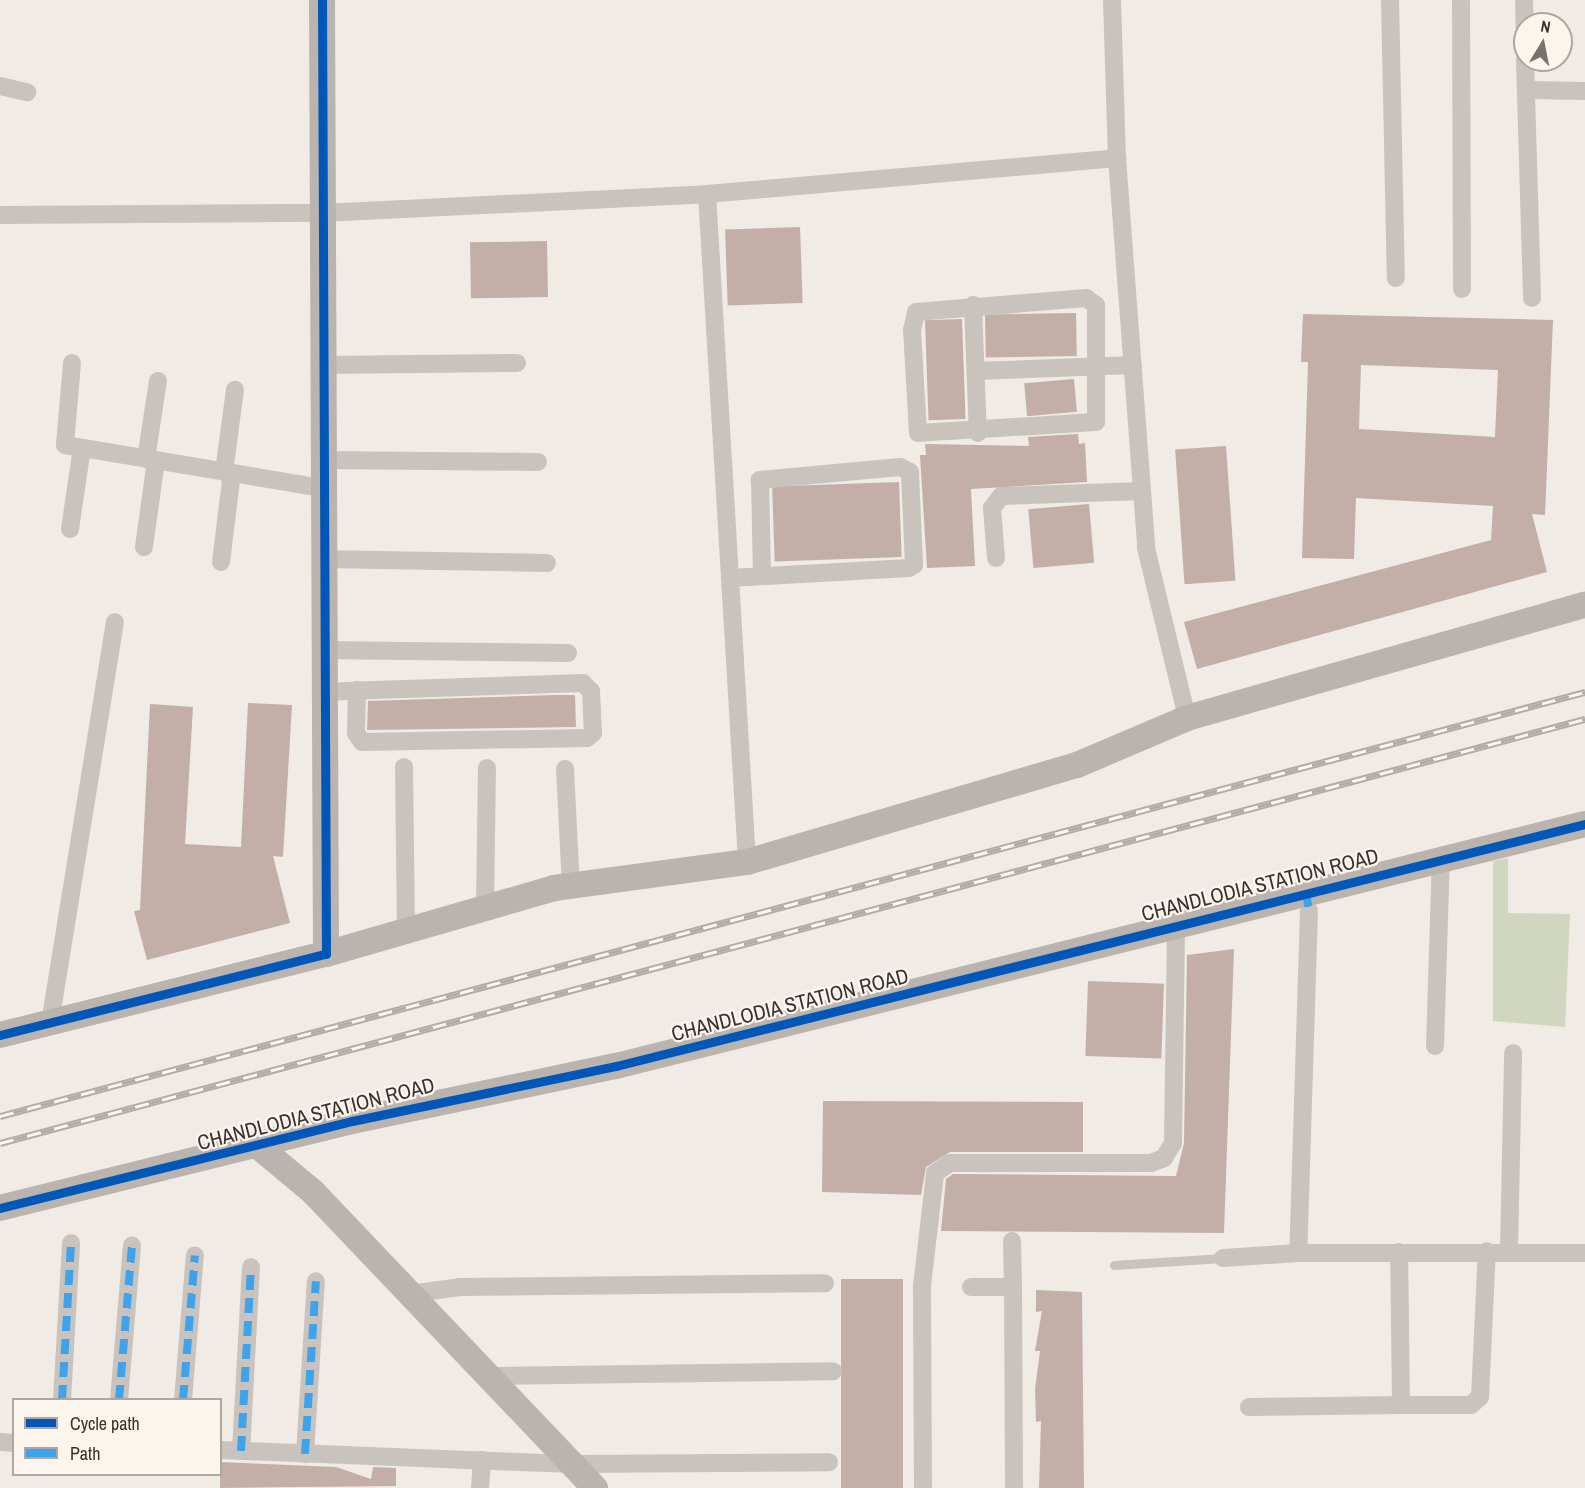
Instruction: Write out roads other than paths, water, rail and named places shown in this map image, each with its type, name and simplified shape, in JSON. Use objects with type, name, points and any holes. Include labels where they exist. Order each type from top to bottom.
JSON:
[{"type":"street","points":[[322,0],[322,692],[326,954]]},
{"type":"street","points":[[1112,0],[1117,158],[1146,548],[1187,718]]},
{"type":"street","points":[[1390,0],[1396,278]]},
{"type":"street","points":[[1461,0],[1462,289]]},
{"type":"street","points":[[1525,72],[1532,298]]},
{"type":"street","points":[[0,86],[27,92]]},
{"type":"street","points":[[1526,90],[1585,91]]},
{"type":"street","points":[[0,215],[322,213],[707,194],[1117,158]]},
{"type":"street","points":[[707,194],[747,862]]},
{"type":"street","points":[[1093,301],[1098,365],[1096,422],[978,433],[918,433],[911,318],[922,308],[1093,301]]},
{"type":"street","points":[[973,305],[978,433]]},
{"type":"street","points":[[72,363],[63,439],[65,445],[322,488]]},
{"type":"street","points":[[322,365],[517,363]]},
{"type":"street","points":[[976,371],[1132,365]]},
{"type":"street","points":[[144,547],[158,381]]},
{"type":"street","points":[[221,562],[235,390]]},
{"type":"street","points":[[70,529],[82,448]]},
{"type":"street","points":[[322,460],[538,462]]},
{"type":"street","points":[[730,578],[762,576],[914,565],[910,472],[900,467],[760,480],[762,576]]},
{"type":"street","points":[[996,558],[992,508],[1001,496],[1142,491]]},
{"type":"street","points":[[322,559],[547,562]]},
{"type":"street","points":[[0,1035],[326,954],[485,908],[571,886],[747,862],[1077,765],[1187,718],[1585,605]]},
{"type":"street","points":[[50,1023],[115,622]]},
{"type":"street","points":[[322,650],[568,653]]},
{"type":"street","points":[[322,692],[357,690],[583,683],[591,691],[592,733],[587,738],[362,742],[356,733],[357,690]]},
{"type":"street","points":[[404,767],[406,931]]},
{"type":"street","points":[[485,908],[487,768]]},
{"type":"street","points":[[565,769],[571,886]]},
{"type":"street","name":"CHANDLODIA STATION ROAD","points":[[0,1208],[259,1147],[352,1121],[616,1066],[865,1006],[1176,924],[1585,824]]},
{"type":"street","points":[[1435,1046],[1441,859]]},
{"type":"street","points":[[1298,1253],[1309,911]]},
{"type":"street","points":[[922,1488],[922,1286],[935,1173],[951,1163],[1151,1163],[1164,1158],[1173,1143],[1176,924]]},
{"type":"street","points":[[1509,1250],[1513,1053]]},
{"type":"street","points":[[259,1147],[312,1192],[595,1488]]},
{"type":"street","points":[[1012,1241],[1014,1488]]},
{"type":"street","points":[[62,1398],[70,1243]]},
{"type":"street","points":[[119,1398],[132,1246]]},
{"type":"street","points":[[1223,1258],[1298,1253],[1509,1250],[1585,1253]]},
{"type":"street","points":[[1249,1407],[1471,1405],[1480,1397],[1487,1251]]},
{"type":"street","points":[[1399,1252],[1401,1405]]},
{"type":"street","points":[[183,1398],[195,1255]]},
{"type":"street","points":[[241,1451],[251,1267]]},
{"type":"street","points":[[305,1454],[316,1281]]},
{"type":"street","points":[[410,1294],[460,1287],[825,1283]]},
{"type":"street","points":[[971,1287],[1013,1287]]},
{"type":"street","points":[[488,1376],[833,1371]]},
{"type":"street","points":[[222,1450],[572,1464],[829,1462]]},
{"type":"street","points":[[480,1488],[482,1460]]},
{"type":"lane","points":[[1114,1265],[1223,1258]]},
{"type":"railway","points":[[0,1116],[1585,692]]},
{"type":"railway","points":[[0,1143],[1585,719]]}]
